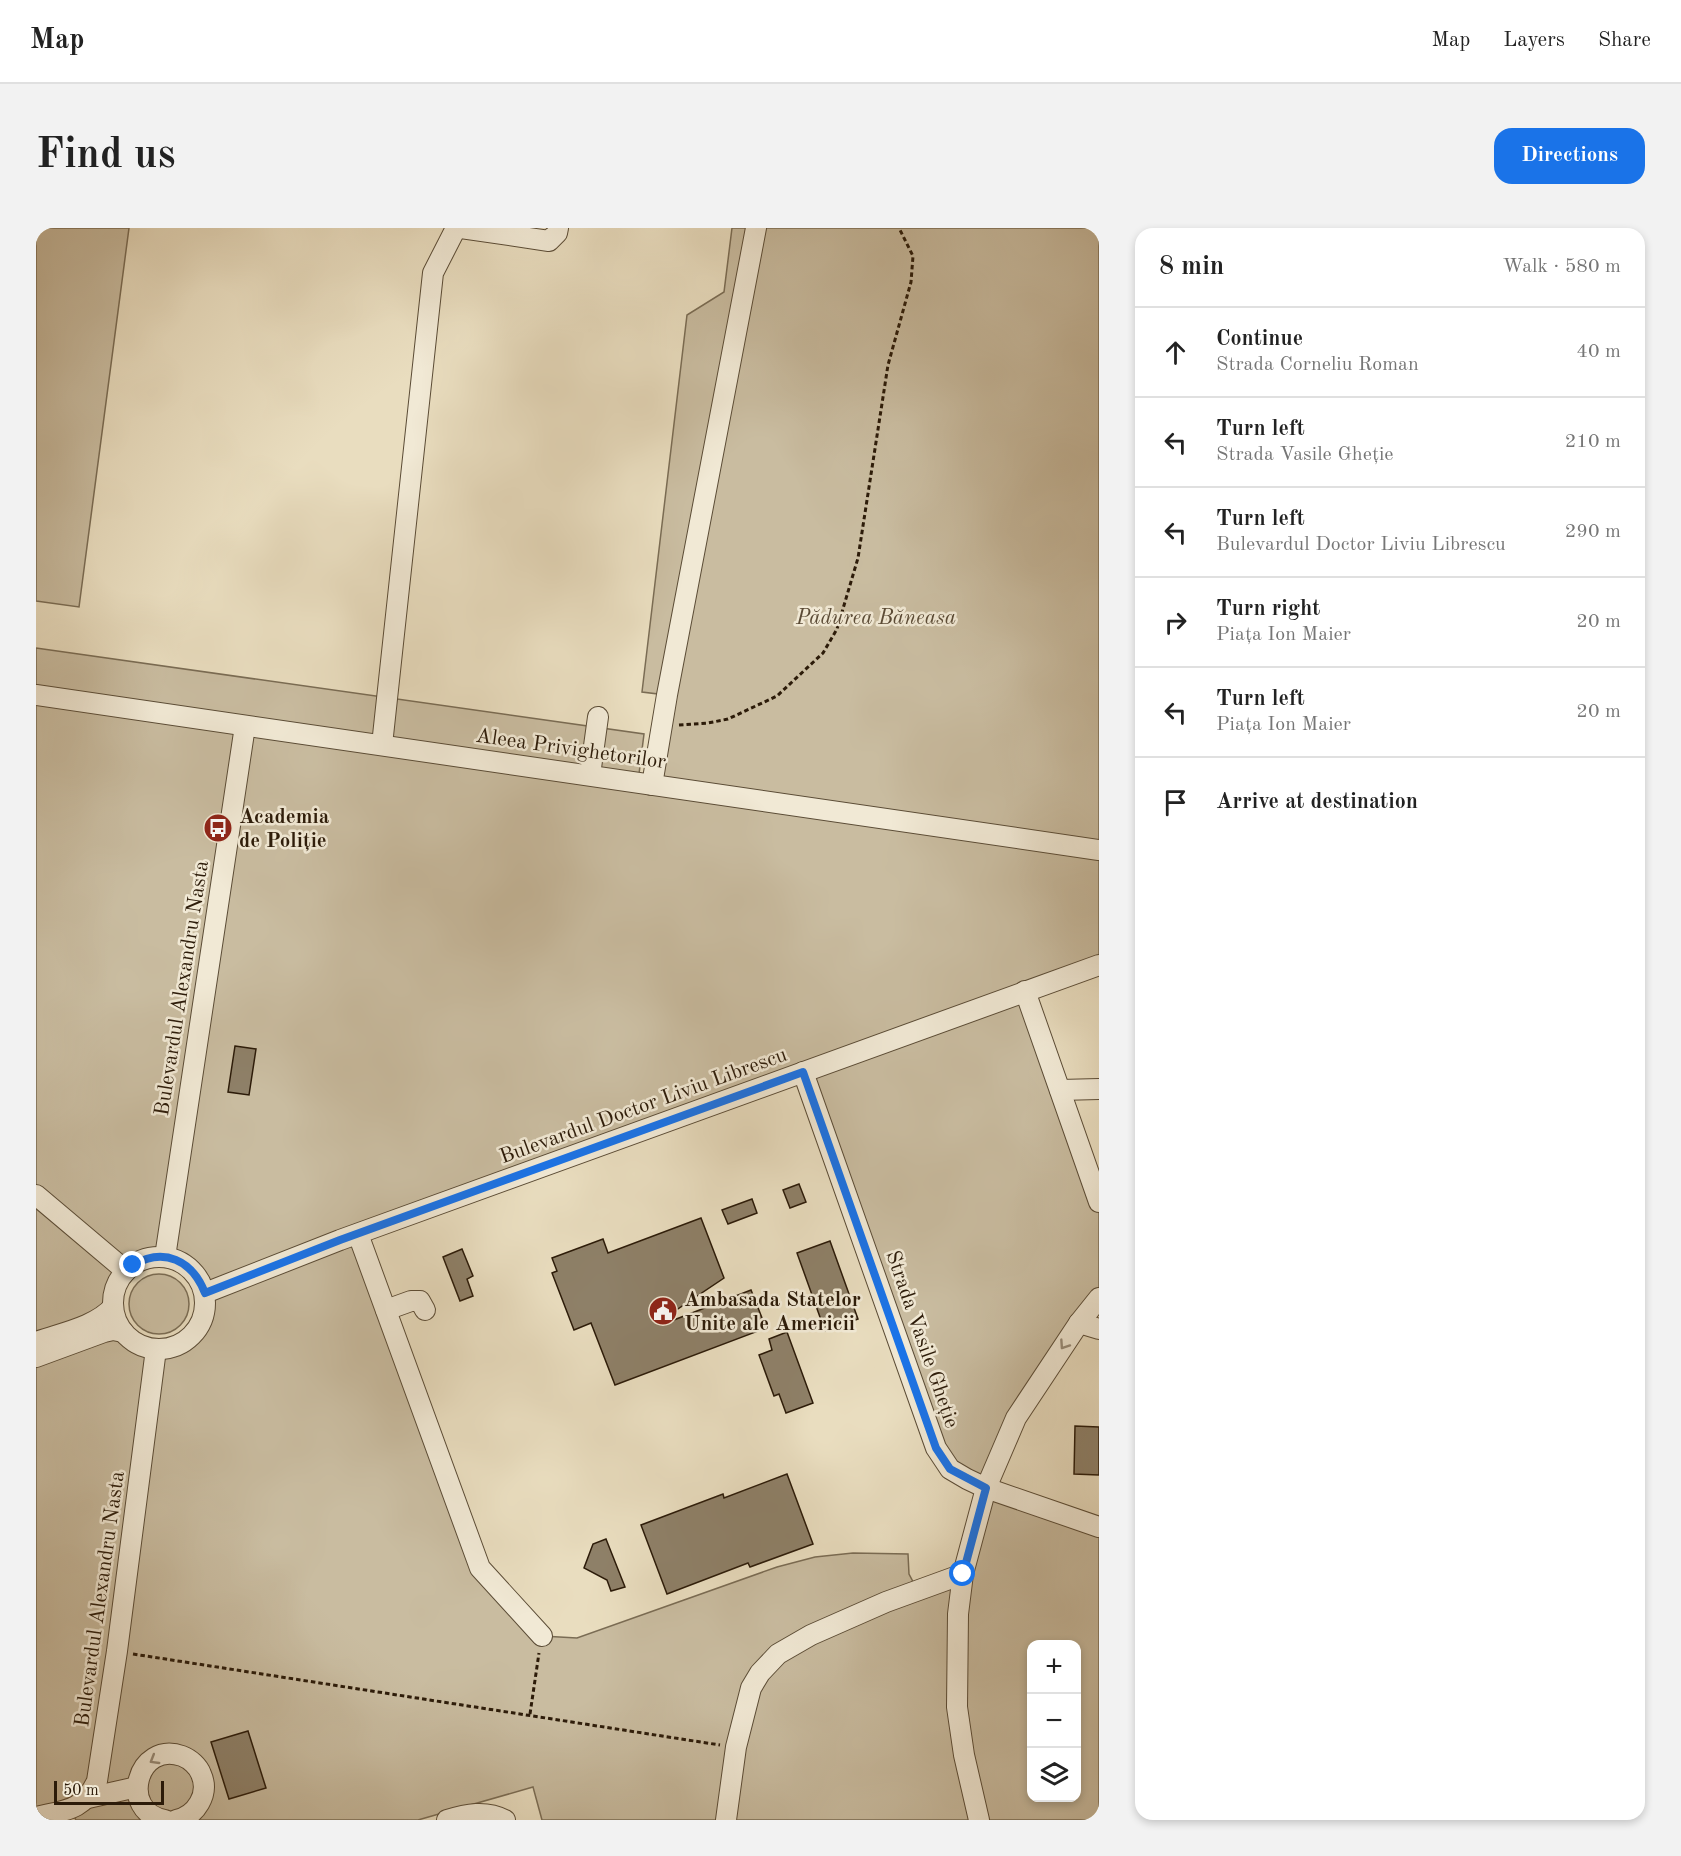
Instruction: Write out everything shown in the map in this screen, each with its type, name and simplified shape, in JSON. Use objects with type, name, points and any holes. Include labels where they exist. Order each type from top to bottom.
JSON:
[{"type":"street","points":[[382,745],[433,273],[456,228]]},
{"type":"street","points":[[461,228],[549,241],[557,233],[558,228]]},
{"type":"street","points":[[652,785],[756,228]]},
{"type":"street","name":"Aleea Privighetorilor","points":[[36,695],[1099,850]]},
{"type":"street","points":[[590,775],[598,717]]},
{"type":"street","name":"Bulevardul Alexandru Nasta","points":[[165,1257],[245,726]]},
{"type":"street","name":"Bulevardul Doctor Liviu Librescu","points":[[205,1293],[358,1234],[1099,965]]},
{"type":"street","points":[[1025,991],[1099,1202]]},
{"type":"street","name":"Strada Vasile Gheție","points":[[803,1072],[936,1448],[950,1469],[986,1488],[1099,1527]]},
{"type":"street","points":[[1060,1090],[1099,1089]]},
{"type":"street","points":[[36,1196],[126,1271]]},
{"type":"street","points":[[358,1234],[480,1568],[542,1636]]},
{"type":"street","points":[[165,1257],[183,1263],[195,1273],[205,1293],[206,1306],[203,1318],[195,1333],[185,1342],[173,1347],[156,1349],[140,1346],[123,1332],[117,1323],[113,1307],[114,1291],[126,1271],[141,1261],[165,1257]]},
{"type":"street","points":[[979,1820],[964,1755],[957,1707],[958,1614],[963,1574],[986,1488],[1016,1418],[1079,1323],[1099,1298]]},
{"type":"street","points":[[386,1310],[411,1301],[420,1301],[425,1310]]},
{"type":"street","points":[[36,1342],[96,1320],[106,1315],[113,1307]]},
{"type":"street","points":[[1079,1323],[1099,1329]]},
{"type":"street","points":[[36,1357],[104,1332],[113,1330],[123,1332]]},
{"type":"street","name":"Bulevardul Alexandru Nasta","points":[[88,1798],[99,1774],[156,1349]]},
{"type":"street","points":[[726,1820],[736,1747],[751,1688],[760,1673],[778,1654],[811,1635],[886,1602],[963,1574]]},
{"type":"street","points":[[165,1820],[151,1815],[143,1807],[138,1798],[137,1787],[138,1776],[144,1766],[153,1758],[164,1754],[176,1754],[187,1758],[196,1765],[202,1775],[203,1797],[198,1806],[191,1814],[176,1820]]},
{"type":"street","points":[[36,1817],[70,1809],[88,1798],[137,1787]]},
{"type":"street","points":[[447,1820],[470,1813],[496,1815],[505,1820]]},
{"type":"path","points":[[663,726],[708,723],[728,719],[777,696],[823,653],[837,629],[858,558],[888,365],[910,282],[913,256],[899,228]]},
{"type":"path","points":[[530,1715],[542,1636]]},
{"type":"path","points":[[117,1651],[736,1747]]},
{"type":"green space","points":[[36,228],[129,228],[79,607],[36,601]]},
{"type":"green space","name":"Pădurea Băneasa","points":[[732,228],[1099,228],[1099,965],[1025,990],[1099,1202],[1099,1298],[1079,1323],[986,1488],[1099,1527],[1099,1820],[542,1820],[533,1787],[418,1820],[76,1820],[70,1809],[36,1817],[36,648],[644,734],[638,782],[652,785],[666,695],[642,692],[687,315],[724,292]],"holes":[[[803,1072],[950,1469],[986,1488],[963,1574],[918,1591],[909,1574],[908,1554],[853,1553],[815,1557],[777,1567],[577,1638],[542,1636],[480,1568],[359,1234]],[[156,1257],[165,1257],[186,1266],[199,1280],[205,1296],[204,1314],[197,1330],[185,1342],[168,1348],[147,1347],[133,1341],[121,1329],[114,1310],[115,1290],[125,1272],[142,1260]]]},
{"type":"green space","points":[[159,1274],[180,1283],[189,1304],[180,1325],[159,1334],[138,1325],[129,1304],[138,1283]]},
{"type":"building","points":[[235,1046],[256,1049],[249,1095],[228,1092]]},
{"type":"building","points":[[799,1184],[806,1202],[790,1208],[783,1190]]},
{"type":"building","points":[[752,1199],[757,1213],[728,1224],[722,1210]]},
{"type":"building","name":"Ambasada Statelor Unite ale Americii","points":[[701,1218],[724,1278],[663,1319],[666,1323],[751,1290],[766,1328],[615,1385],[591,1323],[574,1330],[552,1273],[557,1271],[552,1258],[603,1239],[608,1253]]},
{"type":"building","points":[[830,1241],[858,1319],[825,1331],[797,1253]]},
{"type":"building","points":[[462,1249],[473,1276],[467,1279],[473,1296],[460,1301],[443,1257]]},
{"type":"building","points":[[787,1332],[813,1403],[786,1413],[779,1394],[774,1396],[759,1355],[772,1350],[769,1339]]},
{"type":"building","points":[[1075,1426],[1099,1427],[1099,1475],[1074,1474]]},
{"type":"building","points":[[787,1474],[813,1544],[750,1567],[748,1563],[667,1594],[641,1525],[723,1494],[724,1498]]},
{"type":"building","points":[[606,1539],[625,1587],[611,1591],[607,1580],[584,1568],[593,1544]]},
{"type":"building","points":[[248,1731],[266,1788],[229,1799],[211,1742]]},
{"type":"place","name":"Academia de Poliție","points":[[218,828]]},
{"type":"place","name":"Ambasada Statelor Unite ale Americii","points":[[663,1311]]},
{"type":"route","points":[[133,1265],[149,1258],[174,1259],[195,1273],[205,1293],[340,1240],[803,1072],[936,1448],[950,1469],[986,1488],[963,1574]]}]
